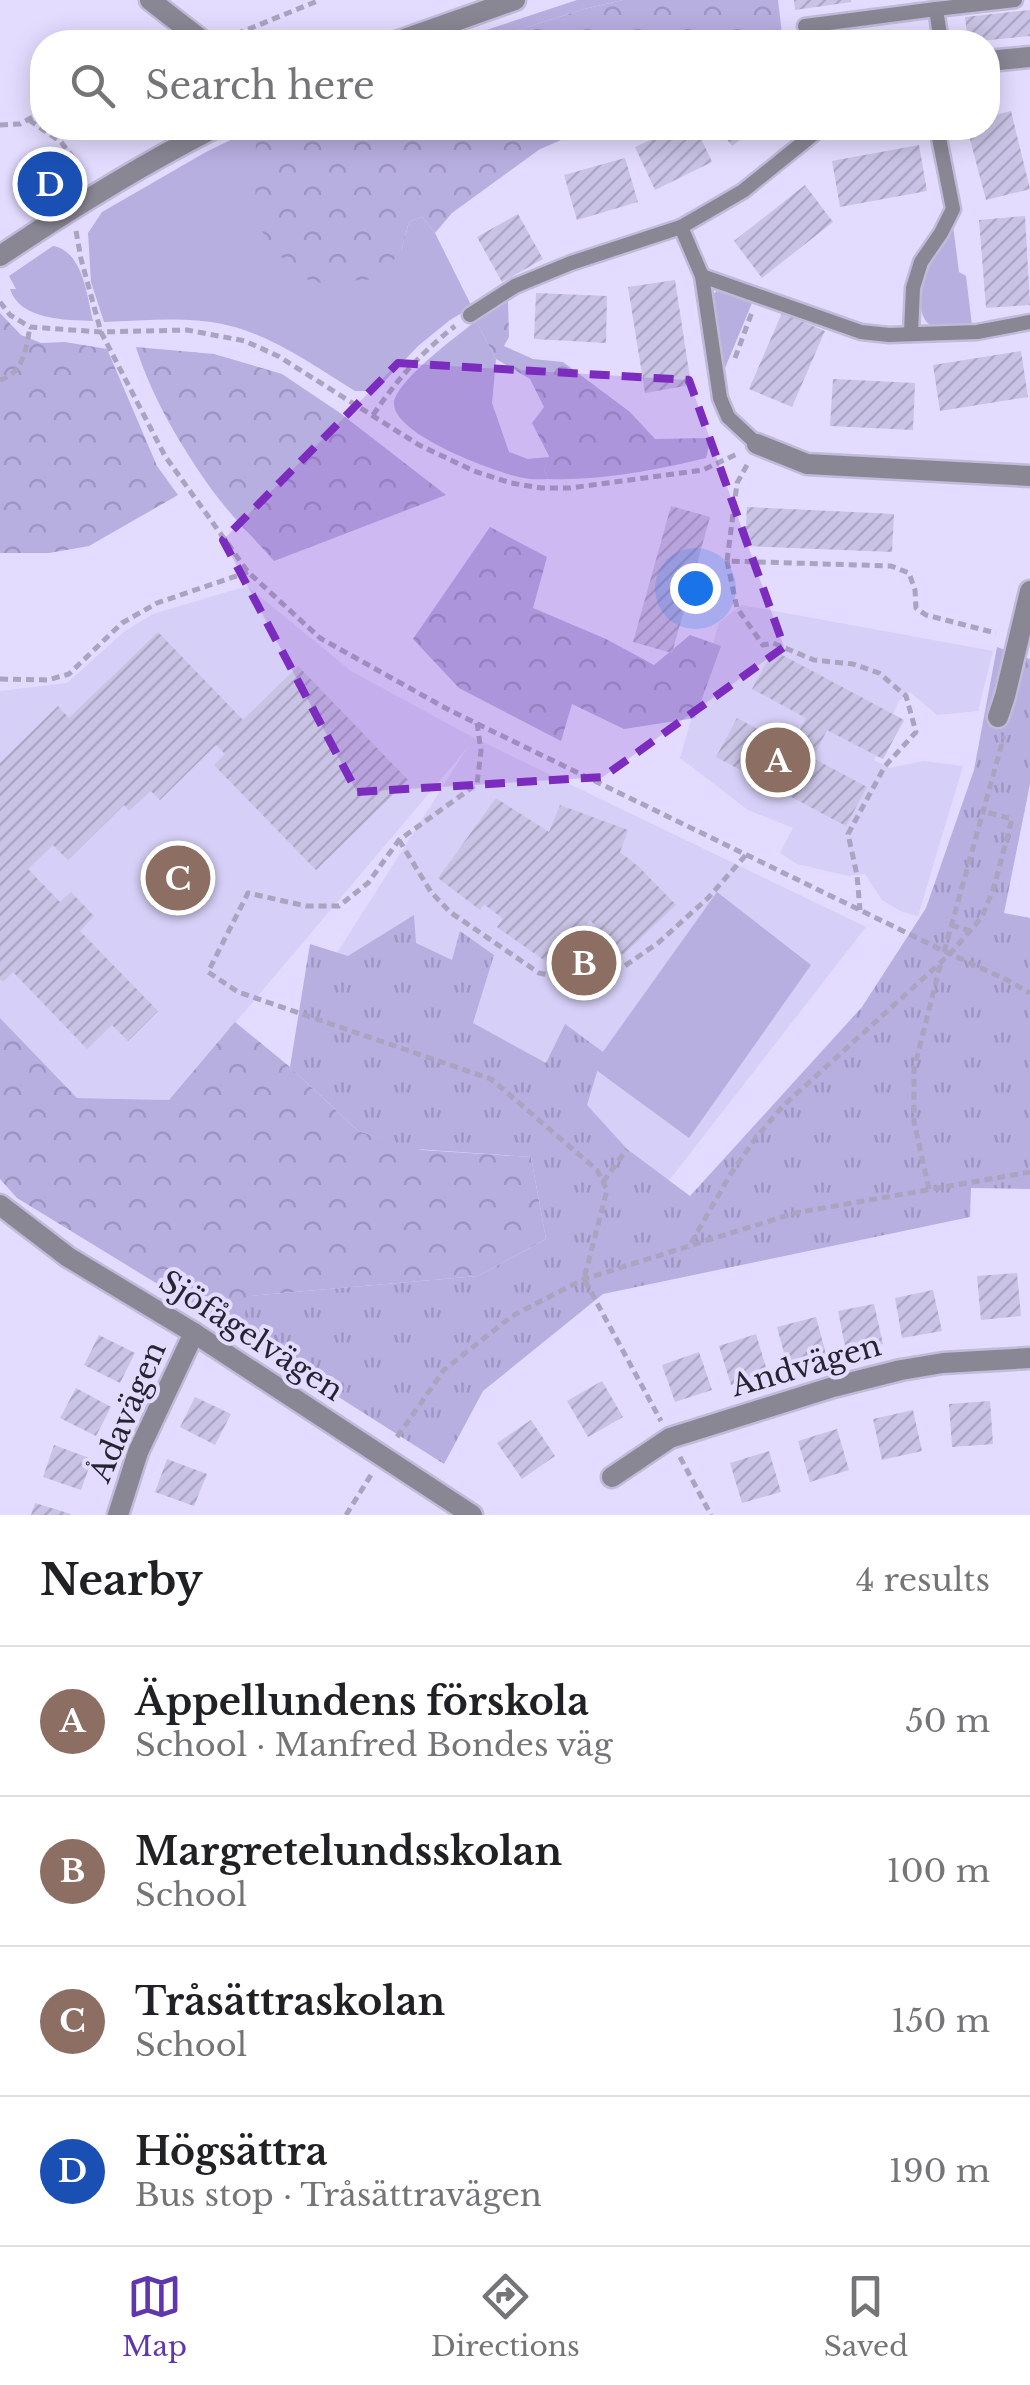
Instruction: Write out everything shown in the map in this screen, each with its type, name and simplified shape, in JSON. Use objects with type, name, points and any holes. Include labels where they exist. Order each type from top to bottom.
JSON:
[{"type":"street","points":[[150,0],[189,30]]},
{"type":"street","points":[[430,30],[515,0]]},
{"type":"street","points":[[1000,60],[1030,57]]},
{"type":"street","points":[[0,256],[144,164],[191,140]]},
{"type":"street","points":[[757,444],[806,464],[1030,476]]},
{"type":"street","points":[[1003,722],[1005,696],[1030,591]]},
{"type":"street","name":"Sjöfågelvägen","points":[[0,1205],[68,1257],[291,1394],[472,1515]]},
{"type":"street","name":"Ådavägen","points":[[118,1515],[138,1452],[194,1333]]},
{"type":"street","name":"Andvägen","points":[[612,1477],[670,1438],[784,1401],[900,1370],[943,1363],[1030,1358]]},
{"type":"lane","points":[[806,26],[1015,0]]},
{"type":"lane","points":[[936,9],[940,30]]},
{"type":"lane","points":[[470,315],[515,286],[572,262],[680,227],[743,191],[806,140]]},
{"type":"lane","points":[[910,333],[913,288],[922,262],[952,209],[939,140]]},
{"type":"lane","points":[[680,227],[702,276],[720,398],[728,417],[757,444]]},
{"type":"lane","points":[[702,276],[860,332],[977,332],[1030,322]]},
{"type":"path","points":[[246,30],[320,0]]},
{"type":"path","points":[[0,125],[29,120]]},
{"type":"path","points":[[58,140],[79,165]]},
{"type":"path","points":[[72,208],[101,332],[165,456],[248,572],[320,638],[477,724],[1030,993]]},
{"type":"path","points":[[720,398],[759,296]]},
{"type":"path","points":[[0,302],[10,316],[30,327],[101,332],[188,330],[245,341],[278,356],[420,445],[474,471],[541,488],[570,488],[703,470],[757,444]]},
{"type":"path","points":[[373,415],[424,351],[470,315]]},
{"type":"path","points":[[0,380],[9,378],[24,358],[30,327]]},
{"type":"path","points":[[757,444],[737,484],[727,561],[737,608],[764,645],[774,643],[814,660],[853,664],[879,674],[906,696],[916,732],[885,766],[848,834],[858,875],[860,910]]},
{"type":"path","points":[[727,561],[891,566],[910,573],[916,608],[926,616],[1018,638]]},
{"type":"path","points":[[0,679],[48,680],[69,674],[122,622],[157,603],[248,572]]},
{"type":"path","points":[[947,953],[1003,722]]},
{"type":"path","points":[[477,724],[481,751],[477,784],[400,840],[368,883],[339,906],[306,906],[248,893],[208,972],[238,992],[491,1079],[596,1170],[607,1190],[584,1279],[712,1515]]},
{"type":"path","points":[[689,1246],[738,1163],[784,1106],[941,962],[982,917],[1012,819],[982,811]]},
{"type":"path","points":[[400,840],[431,892],[450,912],[538,974],[579,981],[623,966],[658,943],[708,898],[746,855]]},
{"type":"path","points":[[951,925],[970,932]]},
{"type":"path","points":[[929,1189],[914,1122],[914,1070],[941,962]]},
{"type":"path","points":[[602,1182],[627,1149]]},
{"type":"path","points":[[346,1515],[444,1370],[512,1316],[584,1279],[794,1213],[1030,1172]]},
{"type":"highlighted area","points":[[398,363],[689,380],[784,647],[603,777],[357,792],[223,540]]},
{"type":"shaded area","points":[[247,586],[351,671],[474,738],[866,927],[661,1191],[307,1000],[468,747],[170,1100],[77,1098],[0,1018],[0,691],[67,683],[125,631],[153,614]]},
{"type":"shaded area","points":[[741,605],[993,651],[978,711],[937,715],[910,692],[899,701],[893,714],[904,720],[883,759],[876,756],[874,760],[890,768],[923,761],[963,766],[918,916],[882,900],[865,874],[849,876],[797,864],[780,853],[793,828],[748,810],[680,758],[719,623]]},
{"type":"green space","points":[[577,0],[623,0],[518,30],[486,30]]},
{"type":"green space","points":[[623,0],[778,0],[782,30],[518,30]]},
{"type":"green space","points":[[230,140],[259,140],[401,251],[409,222],[422,217],[435,233],[472,307],[418,346],[380,386],[366,391],[355,391],[307,361],[240,328],[178,320],[104,322],[91,282],[88,233],[102,212]]},
{"type":"green space","points":[[256,140],[561,140],[540,149],[452,213],[435,233],[422,217],[409,222],[401,251],[377,279],[312,283],[278,254],[255,222]]},
{"type":"green space","points":[[953,226],[959,272],[966,276],[972,325],[941,329],[926,321],[921,295],[930,259]]},
{"type":"green space","points":[[53,246],[71,256],[77,265],[93,321],[45,316],[23,307],[15,299],[10,289],[16,289],[9,276]]},
{"type":"green space","points":[[718,290],[752,303],[725,368],[711,301]]},
{"type":"green space","points":[[508,301],[509,337],[504,346],[533,359],[563,362],[630,412],[655,439],[711,438],[706,458],[627,474],[548,479],[544,470],[549,456],[532,423],[544,407],[530,379],[496,359],[476,321]]},
{"type":"green space","points":[[0,313],[21,335],[41,343],[65,342],[107,349],[157,466],[178,495],[89,546],[49,553],[0,553]]},
{"type":"green space","points":[[476,321],[496,359],[492,403],[509,452],[528,459],[549,457],[544,470],[548,479],[524,478],[471,461],[410,428],[398,415],[394,403],[405,383]]},
{"type":"green space","points":[[136,347],[214,354],[282,374],[340,413],[446,495],[274,561],[219,499],[190,457],[159,403]]},
{"type":"green space","points":[[490,527],[547,557],[533,608],[606,639],[654,665],[690,635],[721,646],[695,718],[624,729],[572,704],[561,741],[459,688],[413,639]]},
{"type":"green space","points":[[997,647],[1030,659],[1030,784],[1004,913],[1030,918],[1030,1189],[971,1188],[970,1217],[603,1294],[483,1391],[444,1464],[241,1335],[248,1296],[478,1276],[546,1239],[531,1157],[415,1149],[358,1131],[290,1067],[310,944],[348,956],[414,915],[416,943],[452,960],[460,931],[494,955],[473,1023],[546,1063],[565,1024],[603,1052],[587,1105],[627,1149],[690,1196],[862,1007],[926,908],[974,770]]},
{"type":"green space","points":[[717,892],[811,965],[689,1138],[592,1067]]},
{"type":"green space","points":[[0,1018],[77,1098],[169,1100],[235,1022],[358,1131],[422,1150],[531,1157],[546,1239],[478,1276],[249,1296],[241,1335],[17,1198],[0,1179]]},
{"type":"building","points":[[794,0],[851,0],[851,2],[795,10]]},
{"type":"building","points":[[1030,10],[1030,36],[1000,39],[1000,30],[967,30],[965,17]]},
{"type":"building","points":[[1011,111],[1030,189],[986,200],[970,140],[1000,140],[1000,114]]},
{"type":"building","points":[[650,140],[702,140],[712,162],[655,190],[635,147]]},
{"type":"building","points":[[919,145],[927,191],[840,207],[832,161]]},
{"type":"building","points":[[625,158],[638,202],[577,220],[564,175]]},
{"type":"building","points":[[805,185],[833,222],[762,278],[734,241]]},
{"type":"building","points":[[518,214],[543,259],[502,282],[477,237]]},
{"type":"building","points":[[1025,216],[1030,305],[986,308],[979,220]]},
{"type":"building","points":[[675,280],[691,385],[645,393],[628,287]]},
{"type":"building","points":[[536,293],[607,296],[606,343],[534,339]]},
{"type":"building","points":[[782,313],[825,331],[792,407],[749,389]]},
{"type":"building","points":[[1021,351],[1028,397],[940,411],[933,365]]},
{"type":"building","points":[[833,379],[915,383],[913,430],[830,426]]},
{"type":"building","points":[[671,506],[710,517],[672,653],[633,642]]},
{"type":"building","points":[[747,507],[894,514],[892,552],[745,546]]},
{"type":"building","points":[[158,632],[243,720],[298,666],[408,780],[316,870],[214,765],[225,754],[216,745],[160,800],[151,791],[129,811],[124,805],[68,860],[53,845],[28,869],[60,902],[71,892],[94,916],[80,931],[158,1011],[128,1041],[112,1025],[87,1049],[13,972],[3,982],[0,979],[0,763],[58,706],[69,718]]},
{"type":"building","points":[[773,650],[904,720],[883,759],[827,730],[813,758],[867,787],[846,826],[716,757],[737,718],[791,747],[806,718],[752,689]]},
{"type":"building","points":[[496,798],[549,832],[560,805],[628,830],[620,852],[676,905],[623,955],[590,920],[555,968],[497,927],[503,919],[484,904],[480,910],[438,878]]},
{"type":"building","points":[[1017,1273],[1021,1316],[981,1320],[977,1276]]},
{"type":"building","points":[[933,1290],[942,1331],[902,1338],[895,1298]]},
{"type":"building","points":[[874,1304],[883,1344],[846,1351],[838,1311]]},
{"type":"building","points":[[816,1317],[827,1358],[788,1368],[777,1327]]},
{"type":"building","points":[[756,1334],[768,1374],[731,1385],[719,1346]]},
{"type":"building","points":[[99,1335],[135,1353],[120,1383],[84,1365]]},
{"type":"building","points":[[699,1352],[712,1390],[675,1402],[662,1365]]},
{"type":"building","points":[[602,1381],[623,1417],[588,1437],[567,1401]]},
{"type":"building","points":[[76,1388],[111,1407],[96,1436],[60,1418]]},
{"type":"building","points":[[195,1397],[231,1414],[215,1445],[180,1427]]},
{"type":"building","points":[[990,1401],[993,1444],[952,1447],[949,1404]]},
{"type":"building","points":[[913,1410],[922,1451],[882,1460],[873,1419]]},
{"type":"building","points":[[531,1420],[555,1456],[522,1479],[497,1443]]},
{"type":"building","points":[[837,1429],[849,1470],[810,1482],[798,1441]]},
{"type":"building","points":[[54,1445],[92,1459],[81,1490],[43,1477]]},
{"type":"building","points":[[769,1451],[781,1492],[742,1503],[730,1463]]},
{"type":"building","points":[[167,1459],[207,1474],[194,1506],[155,1492]]},
{"type":"building","points":[[35,1503],[71,1514],[71,1515],[31,1515]]},
{"type":"place","name":"Högsättra","points":[[50,184]]},
{"type":"place","name":"Äppellundens förskola","points":[[778,760]]},
{"type":"place","name":"Tråsättraskolan","points":[[178,878]]},
{"type":"place","name":"Margretelundsskolan","points":[[584,963]]}]
